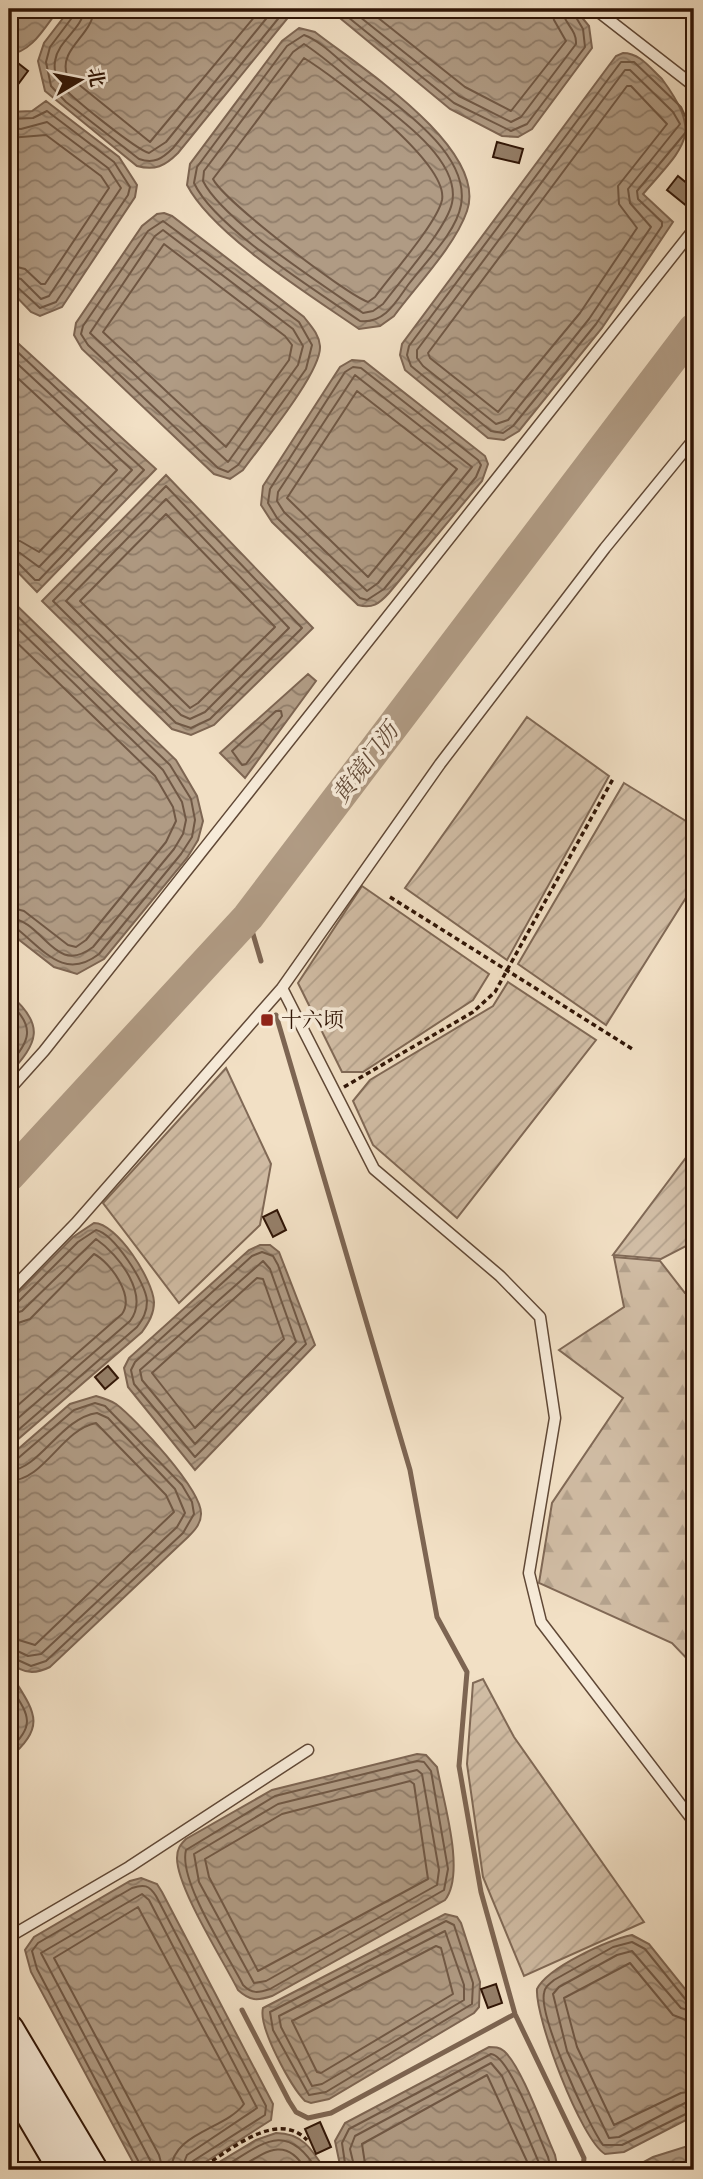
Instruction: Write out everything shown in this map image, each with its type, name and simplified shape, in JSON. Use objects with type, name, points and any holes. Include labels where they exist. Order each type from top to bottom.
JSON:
[{"type":"main road","points":[[9,2029],[93,2170]]},
{"type":"main road","points":[[9,2078],[63,2170]]},
{"type":"lane","points":[[595,9],[694,86]]},
{"type":"lane","points":[[9,1090],[44,1051],[694,229]]},
{"type":"lane","points":[[9,1292],[76,1223],[282,988],[440,764],[605,548],[694,439]]},
{"type":"lane","points":[[282,988],[374,1169],[500,1276],[540,1317],[555,1418],[529,1573],[541,1622],[694,1822]]},
{"type":"lane","points":[[9,1937],[129,1867],[308,1750]]},
{"type":"path","points":[[341,1089],[473,1012],[495,992],[614,777]]},
{"type":"path","points":[[390,897],[634,1051]]},
{"type":"path","points":[[198,2170],[259,2134],[277,2128],[289,2127],[307,2140]]},
{"type":"green space","points":[[527,717],[609,776],[507,960],[405,888]]},
{"type":"green space","points":[[624,783],[694,826],[694,885],[606,1025],[518,964]]},
{"type":"green space","points":[[362,886],[489,974],[473,1000],[363,1072],[342,1072],[298,983]]},
{"type":"green space","points":[[508,982],[596,1040],[457,1218],[373,1145],[353,1101],[370,1080],[493,1006]]},
{"type":"green space","points":[[226,1068],[271,1164],[260,1225],[179,1303],[103,1203]]},
{"type":"green space","points":[[694,1147],[694,1242],[661,1259],[613,1255]]},
{"type":"green space","points":[[614,1257],[660,1261],[685,1293],[694,1295],[694,1666],[672,1643],[539,1583],[552,1503],[623,1398],[559,1350],[624,1307]]},
{"type":"green space","points":[[483,1679],[514,1737],[644,1922],[524,1976],[483,1877],[467,1764],[473,1683]]},
{"type":"water","points":[[9,9],[59,9],[32,44],[9,54]]},
{"type":"water","points":[[70,9],[295,9],[178,153],[164,164],[149,168],[137,166],[45,91],[38,61],[44,43]]},
{"type":"water","points":[[329,9],[575,9],[589,26],[592,48],[532,129],[518,137],[502,136],[450,109]]},
{"type":"water","points":[[299,28],[315,32],[415,110],[440,135],[458,161],[469,187],[467,211],[454,238],[394,316],[380,326],[359,329],[290,282],[218,224],[187,185],[190,164],[282,41]]},
{"type":"water","points":[[623,53],[640,58],[662,79],[682,114],[684,139],[679,150],[643,194],[673,222],[602,328],[519,431],[504,440],[488,438],[405,370],[400,355],[402,344],[616,56]]},
{"type":"water","points":[[46,101],[119,157],[137,185],[135,197],[62,307],[40,316],[31,312],[9,289],[9,112],[32,111]]},
{"type":"water","points":[[157,214],[172,216],[304,317],[314,330],[320,346],[318,358],[301,390],[243,470],[230,479],[214,474],[82,349],[74,335],[76,323],[142,226]]},
{"type":"water","points":[[9,335],[156,469],[37,592],[9,563]]},
{"type":"water","points":[[352,360],[364,361],[485,456],[488,464],[482,481],[389,593],[371,606],[358,605],[272,522],[261,505],[263,486],[340,367]]},
{"type":"water","points":[[166,475],[313,628],[214,725],[191,735],[172,729],[42,601]]},
{"type":"water","points":[[9,598],[176,760],[197,796],[203,821],[198,840],[187,858],[104,959],[77,974],[54,967],[9,932]]},
{"type":"water","points":[[308,674],[316,681],[245,778],[220,753]]},
{"type":"water","points":[[9,994],[29,1015],[34,1034],[26,1053],[9,1074]]},
{"type":"water","points":[[94,1223],[113,1232],[141,1267],[152,1292],[152,1314],[142,1332],[9,1447],[9,1302],[73,1237]]},
{"type":"water","points":[[260,1245],[270,1245],[279,1252],[315,1345],[195,1470],[128,1387],[124,1368],[129,1358],[249,1250]]},
{"type":"water","points":[[96,1396],[116,1404],[166,1456],[191,1489],[201,1518],[188,1537],[50,1667],[28,1672],[18,1668],[9,1659],[9,1457],[70,1404]]},
{"type":"water","points":[[9,1671],[30,1707],[33,1726],[30,1736],[9,1758]]},
{"type":"water","points":[[417,1754],[426,1755],[437,1767],[448,1816],[453,1872],[451,1888],[445,1900],[272,1996],[254,1999],[242,1994],[184,1887],[177,1858],[181,1845],[186,1839],[272,1790]]},
{"type":"water","points":[[141,1878],[157,1884],[162,1892],[273,2104],[271,2120],[193,2170],[139,2170],[135,2166],[31,1972],[25,1950],[34,1937],[130,1881]]},
{"type":"water","points":[[445,1914],[457,1917],[461,1923],[480,1982],[479,2007],[474,2013],[329,2099],[311,2103],[305,2101],[284,2070],[270,2042],[265,2029],[263,2008]]},
{"type":"water","points":[[632,1935],[649,1944],[694,2000],[694,2116],[624,2152],[605,2154],[584,2126],[561,2077],[543,2025],[537,1989],[553,1972],[594,1948]]},
{"type":"water","points":[[489,2047],[504,2051],[518,2071],[555,2155],[558,2170],[341,2170],[335,2141],[345,2123]]},
{"type":"water","points":[[276,2133],[300,2139],[311,2149],[325,2170],[206,2170],[256,2140]]},
{"type":"water","points":[[694,2144],[694,2170],[629,2170],[653,2157]]},
{"type":"building","points":[[9,56],[28,71],[19,83],[9,75]]},
{"type":"building","points":[[497,142],[523,149],[519,163],[493,157]]},
{"type":"building","points":[[678,176],[694,189],[694,212],[667,190]]},
{"type":"building","points":[[277,1210],[286,1230],[273,1237],[263,1217]]},
{"type":"building","points":[[108,1366],[118,1378],[105,1389],[95,1377]]},
{"type":"building","points":[[496,1984],[502,2003],[488,2008],[481,1989]]},
{"type":"building","points":[[320,2122],[331,2147],[316,2154],[305,2129]]},
{"type":"waterway","name":"黄镜门沥","points":[[9,1176],[248,917],[694,329]]},
{"type":"waterway","points":[[248,917],[261,961]]},
{"type":"waterway","points":[[276,1015],[410,1470],[437,1617],[467,1672],[459,1766],[481,1892],[515,2014],[584,2158],[583,2170]]},
{"type":"waterway","points":[[242,2010],[289,2101],[296,2112],[308,2118],[331,2113],[515,2014]]},
{"type":"place","name":"十六顷","points":[[267,1020]]}]
